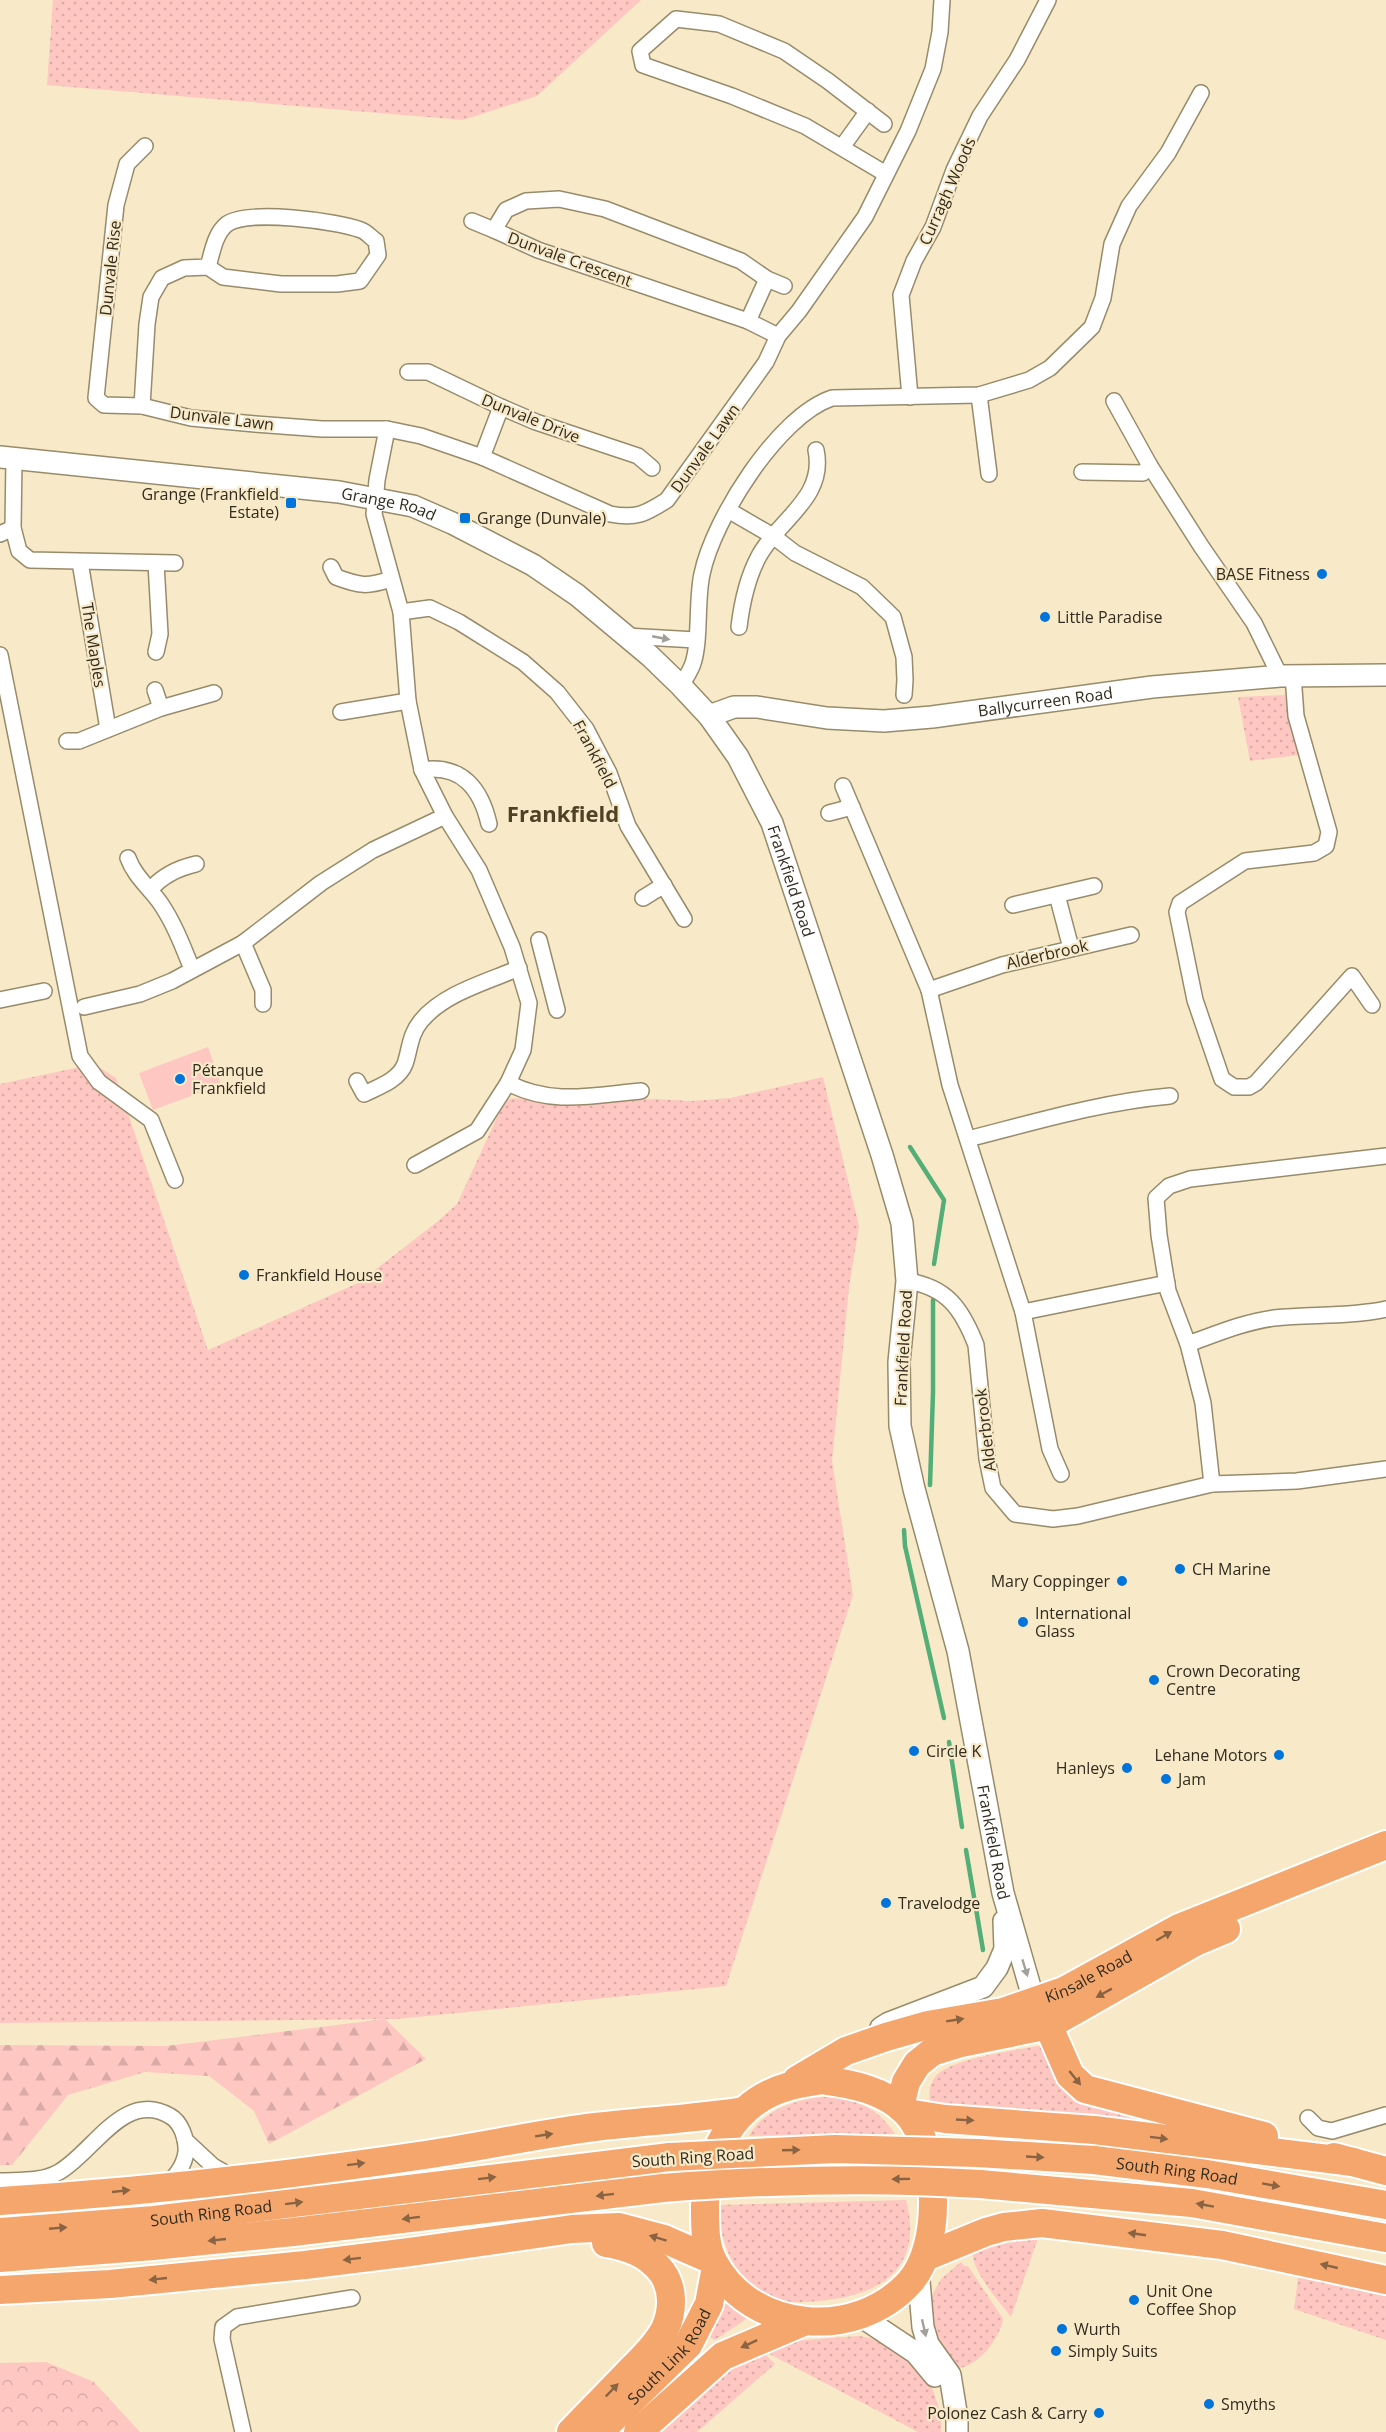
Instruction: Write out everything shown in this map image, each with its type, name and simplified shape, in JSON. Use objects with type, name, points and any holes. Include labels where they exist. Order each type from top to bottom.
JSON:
[{"type":"highway","name":"Kinsale Road","points":[[744,2111],[846,2051],[928,2025],[1003,2012],[1044,2013],[1065,1991],[1179,1928],[1386,1845]]},
{"type":"highway","name":"Kinsale Road","points":[[903,2110],[906,2082],[917,2064],[932,2052],[1044,2013],[1195,1942],[1386,1864]]},
{"type":"highway","points":[[1044,2013],[1070,2075],[1085,2089],[1289,2142],[1386,2171]]},
{"type":"highway","points":[[785,2087],[822,2080],[851,2084],[879,2094],[903,2110],[945,2119],[1094,2130],[1353,2163]]},
{"type":"highway","points":[[744,2111],[712,2156],[707,2176],[705,2238],[714,2263],[741,2297],[768,2313],[803,2322],[830,2322],[859,2315],[887,2301],[909,2283],[921,2264],[933,2213],[930,2168],[925,2147],[903,2110]]},
{"type":"highway","points":[[0,2201],[237,2179],[424,2155],[595,2127],[705,2117],[744,2111]]},
{"type":"highway","name":"South Ring Road","points":[[0,2232],[154,2220],[670,2157],[835,2149],[977,2153],[1094,2160],[1207,2174],[1386,2205]]},
{"type":"highway","name":"South Ring Road","points":[[0,2258],[293,2232],[663,2188],[822,2180],[912,2179],[1192,2203],[1386,2238]]},
{"type":"highway","points":[[921,2264],[986,2232],[1042,2223],[1222,2245],[1386,2280]]},
{"type":"highway","points":[[0,2290],[110,2284],[410,2252],[572,2229],[619,2227],[664,2239],[714,2263]]},
{"type":"highway","points":[[410,2252],[452,2251],[565,2240],[596,2241],[632,2249],[653,2261],[668,2283],[672,2297],[669,2318],[664,2331],[651,2349],[571,2432]]},
{"type":"highway","name":"South Link Road","points":[[599,2432],[688,2345],[709,2304],[714,2263]]},
{"type":"highway","name":"South Link Road","points":[[638,2432],[723,2356],[803,2322]]},
{"type":"street","name":"Dunvale Lawn","points":[[96,398],[104,405],[142,406],[191,418],[322,429],[387,429],[421,436],[482,458],[610,514],[626,517],[646,514],[666,500],[766,362],[778,336],[799,311],[865,217],[908,131],[933,69],[940,32],[942,0]]},
{"type":"street","name":"Curragh Woods","points":[[909,397],[901,296],[914,261],[933,227],[954,170],[980,116],[1017,60],[1048,0]]},
{"type":"street","points":[[884,124],[784,51],[719,24],[676,19],[640,51],[643,64],[732,96],[805,126],[886,174]]},
{"type":"street","points":[[681,686],[693,664],[701,576],[709,549],[728,510],[750,475],[791,424],[816,405],[832,398],[979,394],[1029,380],[1050,368],[1092,327],[1103,298],[1112,244],[1129,206],[1168,153],[1201,93]]},
{"type":"street","points":[[842,147],[868,111]]},
{"type":"street","name":"Dunvale Rise","points":[[96,398],[116,205],[127,164],[146,146]]},
{"type":"street","name":"Dunvale Crescent","points":[[778,336],[748,321],[538,250],[494,230],[506,210],[526,201],[559,199],[605,209],[741,261],[767,279],[784,286]]},
{"type":"street","points":[[142,406],[151,297],[162,278],[184,267],[208,267],[223,277],[280,284],[337,284],[360,281],[378,255],[376,241],[363,230],[282,217],[245,218],[227,225],[216,240],[208,267]]},
{"type":"street","points":[[472,221],[494,230]]},
{"type":"street","points":[[748,321],[767,279]]},
{"type":"street","name":"Dunvale Drive","points":[[408,372],[428,372],[501,408],[638,456],[652,468]]},
{"type":"street","points":[[979,394],[989,474]]},
{"type":"street","points":[[1114,401],[1150,466],[1287,675],[1296,716],[1329,832],[1326,846],[1314,853],[1245,861],[1180,903],[1177,912],[1194,1000],[1222,1079],[1234,1087],[1249,1087],[1256,1083],[1352,976],[1372,1005]]},
{"type":"street","points":[[482,458],[501,408]]},
{"type":"street","points":[[387,429],[374,514],[401,612],[408,701],[422,771],[445,816],[479,870],[518,964],[529,1003],[523,1050],[508,1083],[477,1131],[415,1165]]},
{"type":"street","points":[[739,627],[743,595],[759,555],[803,503],[818,475],[816,450]]},
{"type":"street","points":[[7,458],[7,531],[19,551],[30,560],[175,563]]},
{"type":"street","name":"Grange Road","points":[[7,458],[375,497],[413,506],[452,523],[533,565],[577,595],[627,636],[681,686],[709,716]]},
{"type":"street","points":[[1082,472],[1143,474],[1150,466]]},
{"type":"street","points":[[728,510],[773,536],[795,554],[862,587],[893,617],[903,657],[904,695]]},
{"type":"street","name":"The Maples","points":[[80,562],[108,729]]},
{"type":"street","points":[[156,563],[160,634],[156,652]]},
{"type":"street","points":[[331,567],[336,577],[369,587],[391,579]]},
{"type":"street","name":"Frankfield","points":[[401,612],[430,608],[459,622],[523,662],[557,692],[586,729],[609,773],[628,826],[684,919]]},
{"type":"street","points":[[627,636],[696,640]]},
{"type":"street","points":[[0,655],[80,1056],[99,1082],[151,1120],[175,1180]]},
{"type":"street","name":"Ballycurreen Road","points":[[709,716],[734,707],[758,706],[827,718],[884,721],[932,717],[1152,687],[1287,675],[1386,675]]},
{"type":"street","points":[[155,690],[161,708]]},
{"type":"street","points":[[68,741],[80,741],[161,708],[214,693]]},
{"type":"street","points":[[341,712],[408,701]]},
{"type":"street","name":"Frankfield Road","points":[[709,716],[738,757],[772,823],[902,1223],[907,1281],[899,1362],[900,1426],[914,1489],[958,1651],[1003,1893],[1030,1987],[1044,2013]]},
{"type":"street","points":[[422,771],[435,768],[466,780],[484,803],[489,824]]},
{"type":"street","points":[[843,786],[929,990],[950,1084],[1023,1312],[1050,1449],[1061,1474]]},
{"type":"street","points":[[829,813],[852,807]]},
{"type":"street","points":[[84,1007],[140,994],[172,981],[243,943],[321,883],[373,850],[445,816]]},
{"type":"street","points":[[128,858],[138,879],[150,890],[174,925],[192,969]]},
{"type":"street","points":[[150,890],[158,881],[181,868],[196,864]]},
{"type":"street","points":[[643,898],[664,885]]},
{"type":"street","points":[[1013,904],[1094,886]]},
{"type":"street","points":[[1057,895],[1071,948]]},
{"type":"street","name":"Alderbrook","points":[[929,990],[1002,964],[1131,935]]},
{"type":"street","points":[[243,943],[263,990],[263,1004]]},
{"type":"street","points":[[357,1081],[364,1094],[397,1076],[404,1065],[411,1038],[420,1021],[435,1008],[459,994],[518,964],[540,946],[557,1010]]},
{"type":"street","points":[[0,1000],[44,991]]},
{"type":"street","points":[[508,1083],[523,1091],[548,1098],[641,1091]]},
{"type":"street","points":[[968,1139],[1080,1110],[1133,1099],[1170,1096]]},
{"type":"street","points":[[1212,1484],[1203,1403],[1188,1344],[1167,1283],[1158,1235],[1156,1198],[1169,1186],[1190,1179],[1386,1156]]},
{"type":"street","name":"Alderbrook","points":[[907,1281],[924,1283],[953,1302],[971,1332],[976,1345],[987,1459],[993,1488],[1015,1514],[1053,1519],[1078,1516],[1212,1484],[1297,1481],[1386,1469]]},
{"type":"street","points":[[1023,1312],[1167,1283]]},
{"type":"street","points":[[1188,1344],[1250,1322],[1386,1309]]},
{"type":"street","points":[[846,2051],[889,2023],[982,1986],[997,1968],[1005,1949],[1003,1893]]},
{"type":"street","points":[[0,2181],[36,2180],[59,2172],[118,2120],[147,2108],[161,2111],[173,2118],[185,2140],[213,2166],[237,2179]]},
{"type":"street","points":[[1308,2118],[1318,2128],[1332,2131],[1386,2115]]},
{"type":"street","points":[[164,2186],[176,2177],[183,2166],[186,2153],[185,2140]]},
{"type":"street","points":[[921,2264],[922,2319],[933,2352],[950,2375],[957,2432]]},
{"type":"street","points":[[243,2432],[222,2339],[223,2327],[237,2317],[352,2298]]},
{"type":"street","points":[[859,2315],[916,2353],[944,2390],[953,2398]]},
{"type":"green space","points":[[53,0],[641,0],[537,96],[463,120],[47,85]]},
{"type":"green space","points":[[1285,695],[1300,755],[1250,761],[1238,697]]},
{"type":"green space","name":"Pétanque Frankfield","points":[[208,1047],[221,1085],[153,1110],[139,1073]]},
{"type":"green space","points":[[94,1064],[116,1078],[208,1350],[358,1283],[437,1222],[457,1204],[501,1109],[509,1099],[558,1104],[655,1099],[692,1101],[730,1098],[823,1077],[859,1226],[849,1287],[832,1461],[853,1595],[726,1986],[397,2019],[0,2023],[0,1084]]},
{"type":"green space","points":[[385,2019],[426,2059],[269,2144],[254,2111],[209,2076],[145,2072],[68,2095],[12,2165],[0,2165],[0,2045],[166,2046]]},
{"type":"green space","points":[[1043,2045],[1047,2062],[1066,2087],[1194,2131],[931,2106],[929,2094],[932,2083],[936,2076],[944,2070],[970,2060]]},
{"type":"green space","points":[[822,2097],[845,2099],[864,2105],[888,2124],[895,2134],[749,2136],[755,2127],[771,2113],[791,2104]]},
{"type":"green space","points":[[906,2200],[910,2222],[909,2241],[904,2257],[895,2271],[883,2282],[867,2290],[827,2300],[802,2302],[777,2300],[763,2294],[741,2275],[726,2248],[717,2205]]},
{"type":"green space","points":[[1038,2238],[1011,2317],[982,2277],[973,2253],[996,2243]]},
{"type":"green space","points":[[961,2262],[964,2266],[968,2266],[1003,2319],[998,2335],[987,2350],[973,2363],[958,2368],[932,2340],[930,2299],[941,2279]]},
{"type":"green space","points":[[1299,2271],[1386,2295],[1386,2340],[1294,2309]]},
{"type":"green space","points":[[720,2296],[747,2313],[746,2319],[715,2340],[708,2336]]},
{"type":"green space","points":[[859,2336],[876,2339],[920,2367],[931,2385],[941,2414],[941,2432],[918,2432],[760,2349],[775,2364],[697,2432],[657,2432],[709,2382],[758,2348],[777,2342]]},
{"type":"green space","points":[[46,2362],[94,2382],[140,2432],[0,2432],[0,2363]]},
{"type":"waterway","points":[[910,1147],[944,1200],[934,1264]]},
{"type":"waterway","points":[[930,1485],[933,1300]]},
{"type":"waterway","points":[[904,1530],[905,1546],[944,1718]]},
{"type":"waterway","points":[[949,1742],[962,1827]]},
{"type":"waterway","points":[[966,1850],[983,1950]]},
{"type":"place","name":"Grange (Frankfield Estate)","points":[[291,503]]},
{"type":"place","name":"Grange (Dunvale)","points":[[465,518]]},
{"type":"place","name":"BASE Fitness","points":[[1322,574]]},
{"type":"place","name":"Little Paradise","points":[[1045,617]]},
{"type":"place","name":"Pétanque Frankfield","points":[[180,1079]]},
{"type":"place","name":"Frankfield House","points":[[244,1275]]},
{"type":"place","name":"CH Marine","points":[[1180,1569]]},
{"type":"place","name":"Mary Coppinger","points":[[1122,1581]]},
{"type":"place","name":"International Glass","points":[[1023,1622]]},
{"type":"place","name":"Crown Decorating Centre","points":[[1154,1680]]},
{"type":"place","name":"Circle K","points":[[914,1751]]},
{"type":"place","name":"Lehane Motors","points":[[1279,1755]]},
{"type":"place","name":"Hanleys","points":[[1127,1768]]},
{"type":"place","name":"Jam","points":[[1166,1779]]},
{"type":"place","name":"Travelodge","points":[[886,1903]]},
{"type":"place","name":"Unit One Coffee Shop","points":[[1134,2300]]},
{"type":"place","name":"Wurth","points":[[1062,2329]]},
{"type":"place","name":"Simply Suits","points":[[1056,2351]]},
{"type":"place","name":"Smyths","points":[[1209,2404]]},
{"type":"place","name":"Polonez Cash & Carry","points":[[1099,2413]]},
{"type":"district","name":"Frankfield","points":[[563,814]]}]
